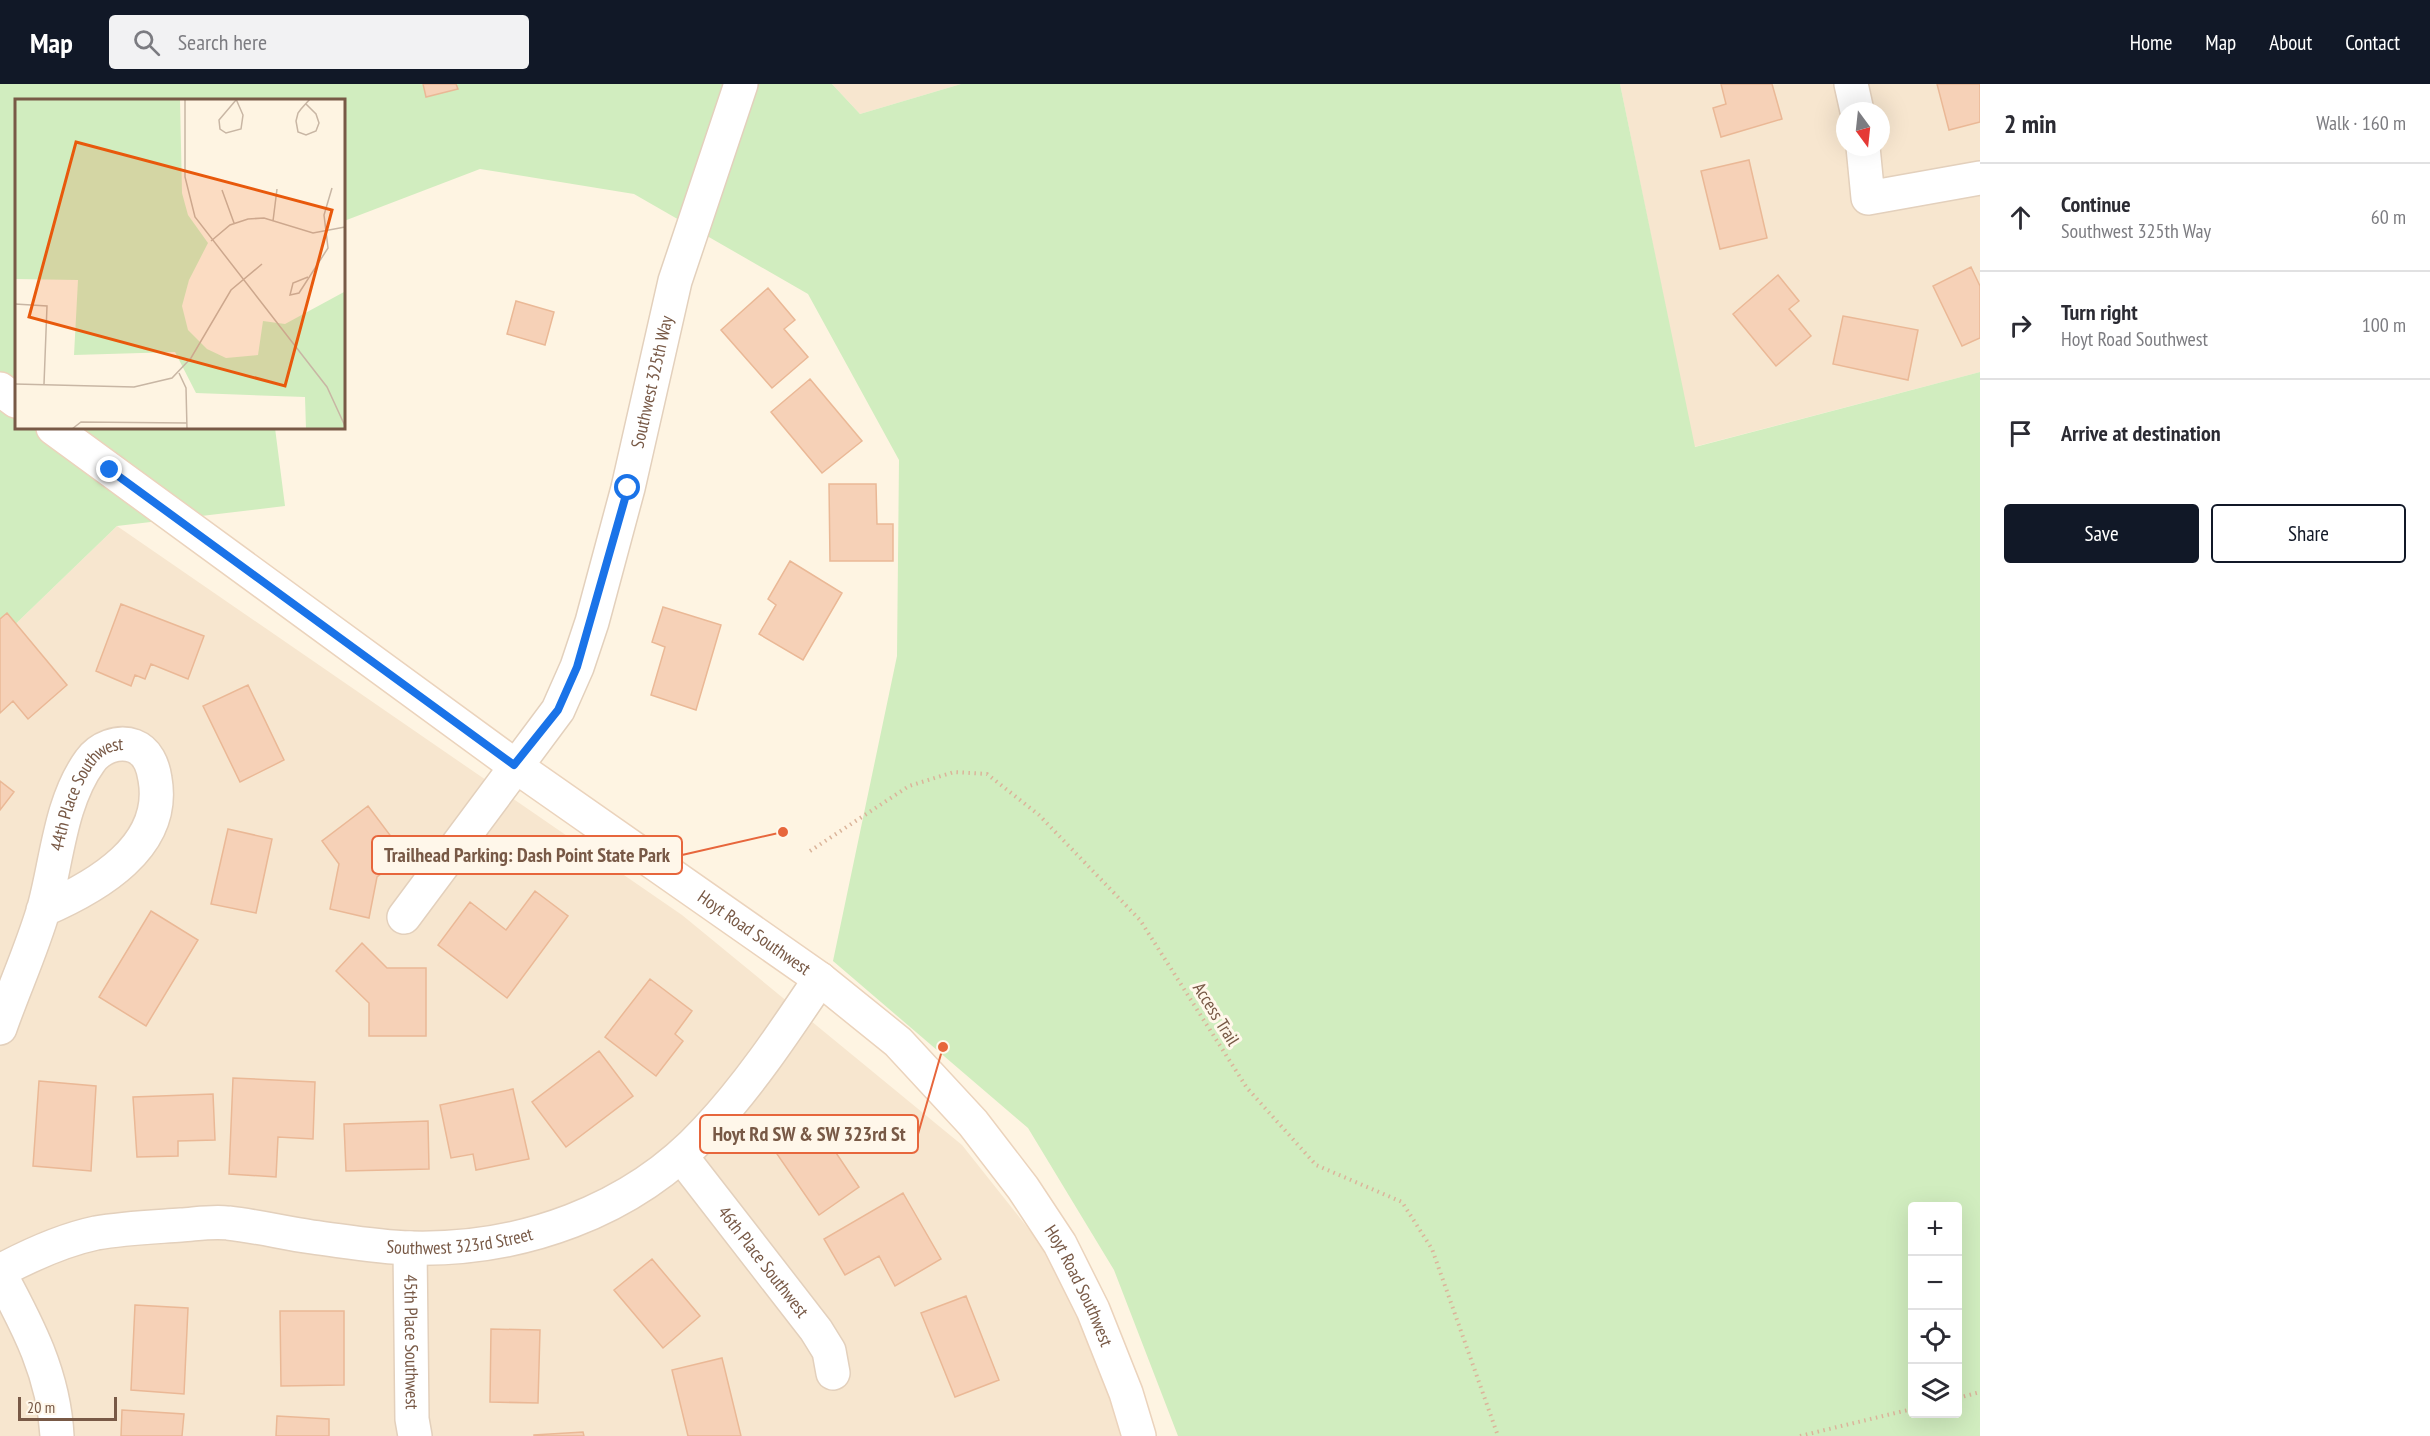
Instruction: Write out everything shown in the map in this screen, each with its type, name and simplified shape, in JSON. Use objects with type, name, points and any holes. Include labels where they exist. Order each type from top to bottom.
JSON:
[{"type":"street","name":"Southwest 325th Way","points":[[404,917],[514,765],[558,710],[585,645],[628,488],[675,281],[741,84]]},
{"type":"street","points":[[1851,84],[1855,102]]},
{"type":"street","points":[[1864,156],[1868,198],[1980,178]]},
{"type":"street","points":[[0,389],[15,400]]},
{"type":"street","name":"Hoyt Road Southwest","points":[[54,429],[514,765],[820,979],[898,1042],[973,1123],[1023,1188],[1060,1244],[1093,1310],[1126,1393],[1139,1436]]},
{"type":"street","name":"44th Place Southwest","points":[[0,1028],[43,910],[72,797],[80,776],[91,759],[102,750],[123,744],[140,749],[150,761],[156,789],[154,807],[143,837],[112,873],[70,898],[43,910]]},
{"type":"street","name":"Southwest 323rd Street","points":[[0,1272],[31,1255],[96,1233],[214,1223],[410,1248],[478,1245],[535,1234],[592,1214],[640,1186],[681,1156],[734,1098],[774,1048],[820,979]]},
{"type":"street","name":"46th Place Southwest","points":[[681,1156],[816,1330],[829,1351],[833,1373]]},
{"type":"street","name":"45th Place Southwest","points":[[410,1248],[412,1419],[415,1436]]},
{"type":"street","points":[[0,1272],[28,1324],[44,1364],[56,1416],[57,1436]]},
{"type":"path","name":"Access Trail","points":[[810,851],[909,786],[954,772],[987,774],[1039,815],[1140,920],[1247,1088],[1316,1165],[1402,1202],[1432,1249],[1498,1436]]},
{"type":"path","points":[[1962,1397],[1980,1392]]},
{"type":"path","points":[[1800,1436],[1908,1410]]},
{"type":"shaded area","points":[[832,84],[961,84],[860,114]]},
{"type":"shaded area","points":[[1620,84],[1980,84],[1980,372],[1694,447]]},
{"type":"shaded area","points":[[117,526],[682,915],[962,1145],[1093,1310],[1123,1436],[0,1436],[0,639]]},
{"type":"green space","points":[[0,84],[832,84],[860,114],[961,84],[1620,84],[1695,447],[1980,372],[1980,1436],[1178,1436],[1114,1270],[1028,1128],[833,961],[897,656],[899,460],[808,294],[634,194],[480,169],[345,221],[345,99],[15,99],[15,429],[275,429],[285,506],[117,526],[0,639]]},
{"type":"building","points":[[423,84],[456,84],[458,89],[426,97]]},
{"type":"building","points":[[1721,84],[1772,84],[1782,119],[1721,137],[1713,108],[1726,104]]},
{"type":"building","points":[[1937,84],[1980,84],[1980,122],[1949,130]]},
{"type":"building","points":[[1749,160],[1767,238],[1720,249],[1701,171]]},
{"type":"building","points":[[1971,267],[1980,286],[1980,338],[1962,346],[1933,286]]},
{"type":"building","points":[[1778,275],[1799,301],[1789,309],[1811,336],[1776,366],[1733,314]]},
{"type":"building","points":[[768,288],[795,320],[784,329],[808,357],[772,388],[721,330]]},
{"type":"building","points":[[516,301],[554,312],[545,345],[507,334]]},
{"type":"building","points":[[1843,316],[1918,330],[1908,380],[1833,364]]},
{"type":"building","points":[[810,379],[862,441],[822,473],[771,412]]},
{"type":"building","points":[[829,484],[876,484],[877,524],[893,524],[893,561],[830,561]]},
{"type":"building","points":[[790,561],[842,593],[803,660],[759,634],[776,605],[768,599]]},
{"type":"building","points":[[121,604],[204,636],[188,679],[151,664],[145,679],[135,675],[131,686],[96,671]]},
{"type":"building","points":[[663,607],[721,625],[696,710],[651,695],[665,647],[652,642]]},
{"type":"building","points":[[7,613],[67,685],[28,719],[13,701],[0,713],[0,619]]},
{"type":"building","points":[[248,685],[284,760],[240,782],[203,706]]},
{"type":"building","points":[[0,781],[14,792],[0,810]]},
{"type":"building","points":[[368,806],[405,855],[377,877],[369,918],[330,909],[339,864],[322,841]]},
{"type":"building","points":[[228,829],[272,839],[256,913],[211,904]]},
{"type":"building","points":[[535,891],[568,916],[507,998],[438,945],[470,902],[506,930]]},
{"type":"building","points":[[151,911],[198,940],[146,1026],[99,997]]},
{"type":"building","points":[[362,943],[387,968],[426,968],[426,1036],[369,1036],[369,1003],[336,971]]},
{"type":"building","points":[[650,979],[692,1011],[675,1034],[683,1041],[656,1076],[605,1037]]},
{"type":"building","points":[[599,1051],[633,1096],[566,1147],[532,1102]]},
{"type":"building","points":[[233,1078],[315,1082],[313,1139],[278,1137],[276,1177],[229,1174]]},
{"type":"building","points":[[39,1081],[96,1086],[91,1171],[33,1166]]},
{"type":"building","points":[[513,1089],[529,1159],[476,1170],[473,1154],[451,1158],[440,1105]]},
{"type":"building","points":[[213,1094],[215,1140],[178,1141],[178,1156],[137,1157],[133,1097]]},
{"type":"building","points":[[428,1121],[429,1169],[346,1171],[344,1124]]},
{"type":"building","points":[[818,1126],[859,1187],[819,1215],[777,1154]]},
{"type":"building","points":[[903,1193],[941,1259],[895,1286],[879,1256],[845,1275],[824,1239]]},
{"type":"building","points":[[652,1259],[700,1316],[663,1348],[614,1290]]},
{"type":"building","points":[[966,1296],[999,1380],[955,1397],[921,1313]]},
{"type":"building","points":[[135,1305],[188,1308],[184,1394],[131,1390]]},
{"type":"building","points":[[280,1311],[344,1311],[344,1385],[281,1386]]},
{"type":"building","points":[[491,1329],[540,1330],[538,1403],[490,1402]]},
{"type":"building","points":[[722,1358],[741,1436],[688,1436],[672,1370]]},
{"type":"building","points":[[122,1410],[184,1414],[182,1436],[121,1436]]},
{"type":"building","points":[[277,1416],[329,1419],[329,1436],[276,1436]]},
{"type":"building","points":[[583,1432],[584,1436],[534,1436],[534,1435]]},
{"type":"place","name":"Trailhead Parking: Dash Point State Park","points":[[783,832]]},
{"type":"place","name":"Hoyt Rd SW & SW 323rd St","points":[[943,1047]]},
{"type":"route","points":[[110,470],[514,765],[558,710],[577,667],[592,622],[628,488]]}]
